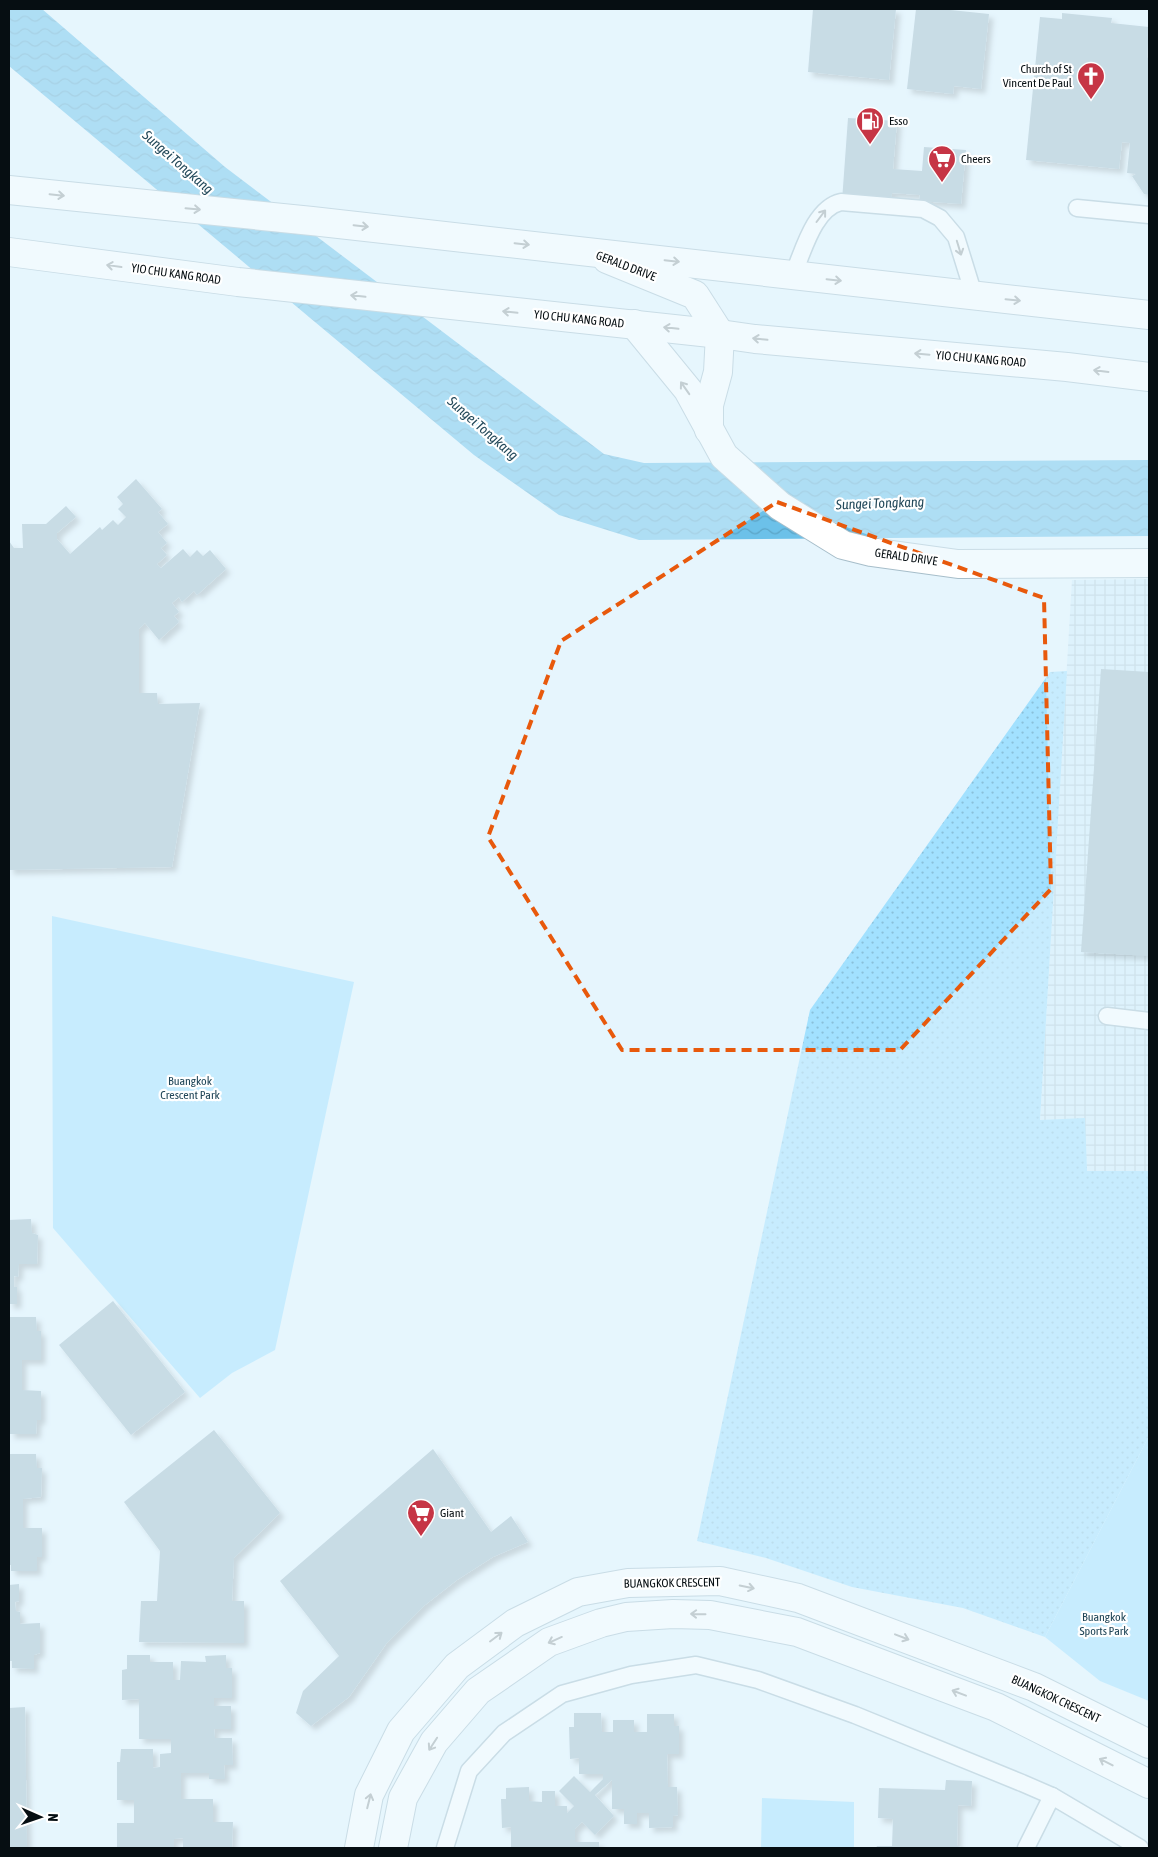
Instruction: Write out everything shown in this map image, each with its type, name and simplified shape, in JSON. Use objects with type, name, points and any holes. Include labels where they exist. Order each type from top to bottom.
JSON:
[{"type":"street","points":[[9,190],[312,221],[1149,315]]},
{"type":"street","name":"YIO CHU KANG ROAD","points":[[9,252],[238,282],[406,301],[634,324],[755,339],[1067,367],[1149,377]]},
{"type":"street","name":"GERALD DRIVE","points":[[589,252],[695,295],[720,334],[718,372],[709,405],[709,430]]},
{"type":"street","name":"GERALD DRIVE","points":[[634,324],[688,390],[724,456],[780,506],[843,545],[871,552],[958,564],[1149,563]]},
{"type":"street","name":"BUANGKOK CRESCENT","points":[[359,1848],[369,1795],[401,1731],[457,1666],[515,1623],[578,1592],[628,1583],[720,1581],[798,1598],[1034,1686],[1149,1744]]},
{"type":"street","points":[[393,1848],[403,1798],[434,1742],[478,1691],[549,1642],[601,1623],[626,1617],[673,1614],[710,1615],[797,1632],[996,1707],[1149,1784]]},
{"type":"lane","points":[[793,275],[814,226],[824,210],[832,204],[841,202],[923,209],[940,218],[956,237],[974,295]]},
{"type":"lane","points":[[1077,208],[1149,214]]},
{"type":"lane","points":[[1107,1016],[1149,1021]]},
{"type":"lane","points":[[445,1848],[469,1771],[504,1733],[562,1694],[631,1675],[696,1665],[758,1680],[855,1715],[1052,1796],[1140,1848]]},
{"type":"lane","points":[[1026,1848],[1052,1796]]},
{"type":"highlighted area","points":[[777,502],[1044,598],[1051,889],[900,1050],[622,1050],[488,837],[561,641]]},
{"type":"shaded area","points":[[1149,579],[1149,1171],[1087,1171],[1040,1120],[1072,580]]},
{"type":"green space","points":[[1067,671],[1040,1120],[1085,1118],[1087,1171],[1149,1171],[1149,1436],[1045,1637],[963,1608],[852,1587],[766,1558],[697,1541],[810,1010],[1050,672]]},
{"type":"green space","name":"Buangkok Crescent Park","points":[[52,916],[354,982],[275,1350],[232,1373],[200,1398],[53,1228]]},
{"type":"green space","name":"Buangkok Sports Park","points":[[1149,1436],[1149,1701],[1100,1681],[1045,1637]]},
{"type":"green space","points":[[762,1798],[854,1802],[854,1848],[761,1848]]},
{"type":"water","name":"Sungei Tongkang","points":[[9,9],[42,9],[225,167],[604,454],[644,463],[1149,460],[1149,536],[639,540],[559,515],[474,455],[9,66]]},
{"type":"building","points":[[813,9],[896,9],[889,80],[808,72]]},
{"type":"building","points":[[916,9],[941,9],[989,14],[981,89],[954,86],[953,94],[907,89]]},
{"type":"building","name":"Church of St Vincent De Paul","points":[[1062,13],[1112,18],[1111,23],[1149,27],[1147,58],[1149,58],[1149,195],[1144,194],[1132,176],[1136,174],[1127,173],[1130,143],[1122,142],[1119,169],[1026,160],[1040,17],[1062,19]]},
{"type":"building","name":"Esso","points":[[848,118],[897,121],[893,169],[922,171],[924,147],[966,150],[961,204],[919,201],[920,195],[892,193],[891,205],[842,201]]},
{"type":"building","points":[[136,479],[162,509],[158,512],[168,524],[158,532],[167,543],[161,548],[167,555],[157,564],[161,568],[183,549],[190,557],[197,550],[203,556],[210,550],[226,569],[197,595],[194,591],[182,602],[179,597],[172,603],[179,612],[174,616],[179,622],[159,640],[145,623],[139,629],[139,693],[157,693],[158,704],[200,703],[172,867],[9,870],[9,541],[14,548],[23,548],[22,524],[46,524],[66,506],[76,517],[57,533],[57,539],[70,554],[100,527],[102,530],[113,520],[118,525],[126,517],[118,509],[123,504],[117,497]]},
{"type":"building","points":[[1101,669],[1149,672],[1149,956],[1081,952]]},
{"type":"building","points":[[31,1219],[32,1233],[38,1235],[37,1264],[19,1264],[18,1277],[14,1276],[14,1287],[17,1287],[17,1304],[9,1304],[9,1220]]},
{"type":"building","points":[[113,1301],[185,1392],[131,1435],[59,1345]]},
{"type":"building","points":[[10,1317],[36,1317],[37,1331],[41,1331],[41,1360],[22,1360],[22,1390],[41,1391],[41,1420],[37,1420],[36,1434],[10,1434]]},
{"type":"building","points":[[214,1430],[280,1513],[234,1558],[232,1601],[244,1601],[244,1643],[139,1642],[141,1601],[157,1601],[160,1551],[124,1502]]},
{"type":"building","points":[[433,1449],[491,1532],[511,1516],[528,1542],[493,1557],[457,1580],[425,1605],[386,1644],[349,1697],[311,1726],[296,1713],[303,1691],[339,1656],[280,1581]]},
{"type":"building","points":[[9,1454],[36,1454],[37,1468],[42,1468],[41,1497],[23,1499],[23,1528],[42,1528],[42,1557],[37,1557],[37,1571],[11,1571],[11,1565],[9,1565]]},
{"type":"building","points":[[19,1584],[19,1601],[15,1602],[16,1611],[20,1612],[20,1624],[40,1623],[40,1653],[34,1655],[34,1669],[12,1668],[12,1661],[9,1661],[9,1585]]},
{"type":"building","points":[[127,1655],[150,1655],[150,1662],[173,1662],[173,1680],[180,1680],[181,1661],[206,1662],[205,1656],[226,1655],[226,1668],[232,1668],[232,1698],[214,1698],[214,1706],[231,1706],[231,1729],[214,1729],[215,1738],[232,1738],[233,1765],[224,1765],[225,1779],[209,1779],[209,1773],[181,1773],[181,1799],[213,1799],[213,1822],[233,1822],[232,1847],[183,1848],[183,1838],[174,1839],[174,1848],[117,1848],[117,1823],[134,1823],[134,1800],[117,1800],[117,1762],[120,1762],[121,1749],[153,1749],[153,1768],[160,1767],[160,1754],[171,1753],[171,1739],[139,1739],[139,1699],[122,1700],[122,1670],[127,1669]]},
{"type":"building","points":[[25,1707],[27,1848],[9,1848],[9,1708]]},
{"type":"building","points":[[574,1713],[601,1713],[602,1732],[613,1732],[613,1720],[634,1720],[634,1732],[647,1732],[647,1714],[674,1714],[674,1726],[679,1726],[679,1754],[667,1754],[668,1787],[677,1787],[678,1815],[673,1816],[673,1827],[649,1828],[649,1813],[637,1813],[637,1824],[624,1824],[624,1809],[612,1809],[612,1780],[595,1795],[614,1816],[595,1835],[582,1822],[575,1829],[575,1842],[599,1842],[599,1848],[511,1848],[511,1827],[502,1828],[501,1799],[506,1799],[506,1788],[529,1787],[529,1801],[542,1802],[542,1791],[555,1791],[555,1806],[567,1806],[567,1813],[574,1806],[559,1791],[574,1776],[590,1792],[603,1779],[603,1774],[579,1774],[579,1758],[570,1759],[569,1727],[574,1727]]},
{"type":"building","points":[[946,1780],[972,1781],[971,1806],[958,1805],[957,1846],[961,1848],[876,1848],[877,1846],[892,1846],[893,1819],[878,1818],[879,1788],[945,1790]]},
{"type":"place","name":"Church of St Vincent De Paul","points":[[1091,100]]},
{"type":"place","name":"Esso","points":[[870,145]]},
{"type":"place","name":"Cheers","points":[[942,183]]},
{"type":"place","name":"Giant","points":[[421,1537]]}]
